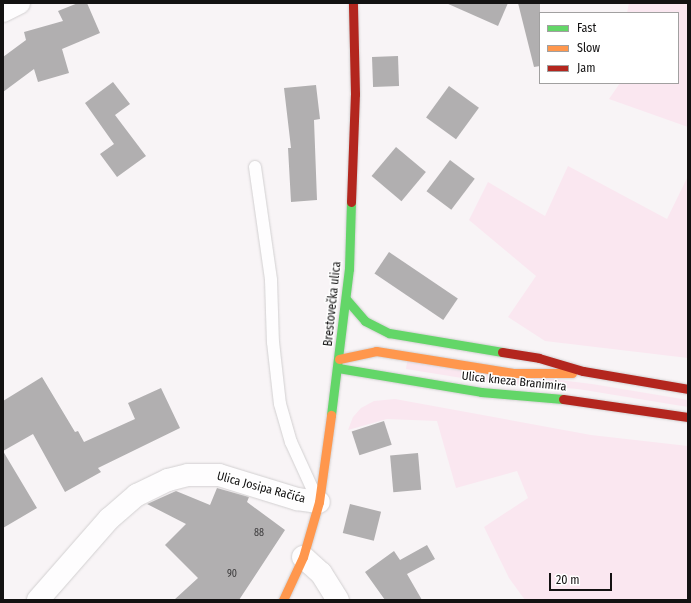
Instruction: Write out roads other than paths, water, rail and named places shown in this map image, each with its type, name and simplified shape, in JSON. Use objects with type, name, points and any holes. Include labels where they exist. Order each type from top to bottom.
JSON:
[{"type":"street","points":[[3,11],[18,3]]},
{"type":"street","name":"Brestovečka ulica","points":[[282,600],[303,557],[319,502],[338,368],[349,269],[355,94],[353,3]]},
{"type":"street","name":"Ulica kneza Branimira","points":[[346,300],[365,321],[389,333],[539,358],[583,371],[688,389]]},
{"type":"street","name":"Ulica kneza Branimira","points":[[339,359],[358,352],[376,351],[513,374],[539,375],[583,371]]},
{"type":"street","name":"Ulica kneza Branimira","points":[[338,368],[481,392],[575,400],[688,417]]},
{"type":"street","name":"Ulica Josipa Račića","points":[[38,600],[109,518],[137,495],[168,480],[188,475],[220,475],[297,499],[319,502]]},
{"type":"street","points":[[303,557],[321,573],[338,600]]},
{"type":"lane","points":[[255,166],[271,280],[273,342],[280,404],[291,442],[319,502]]}]
